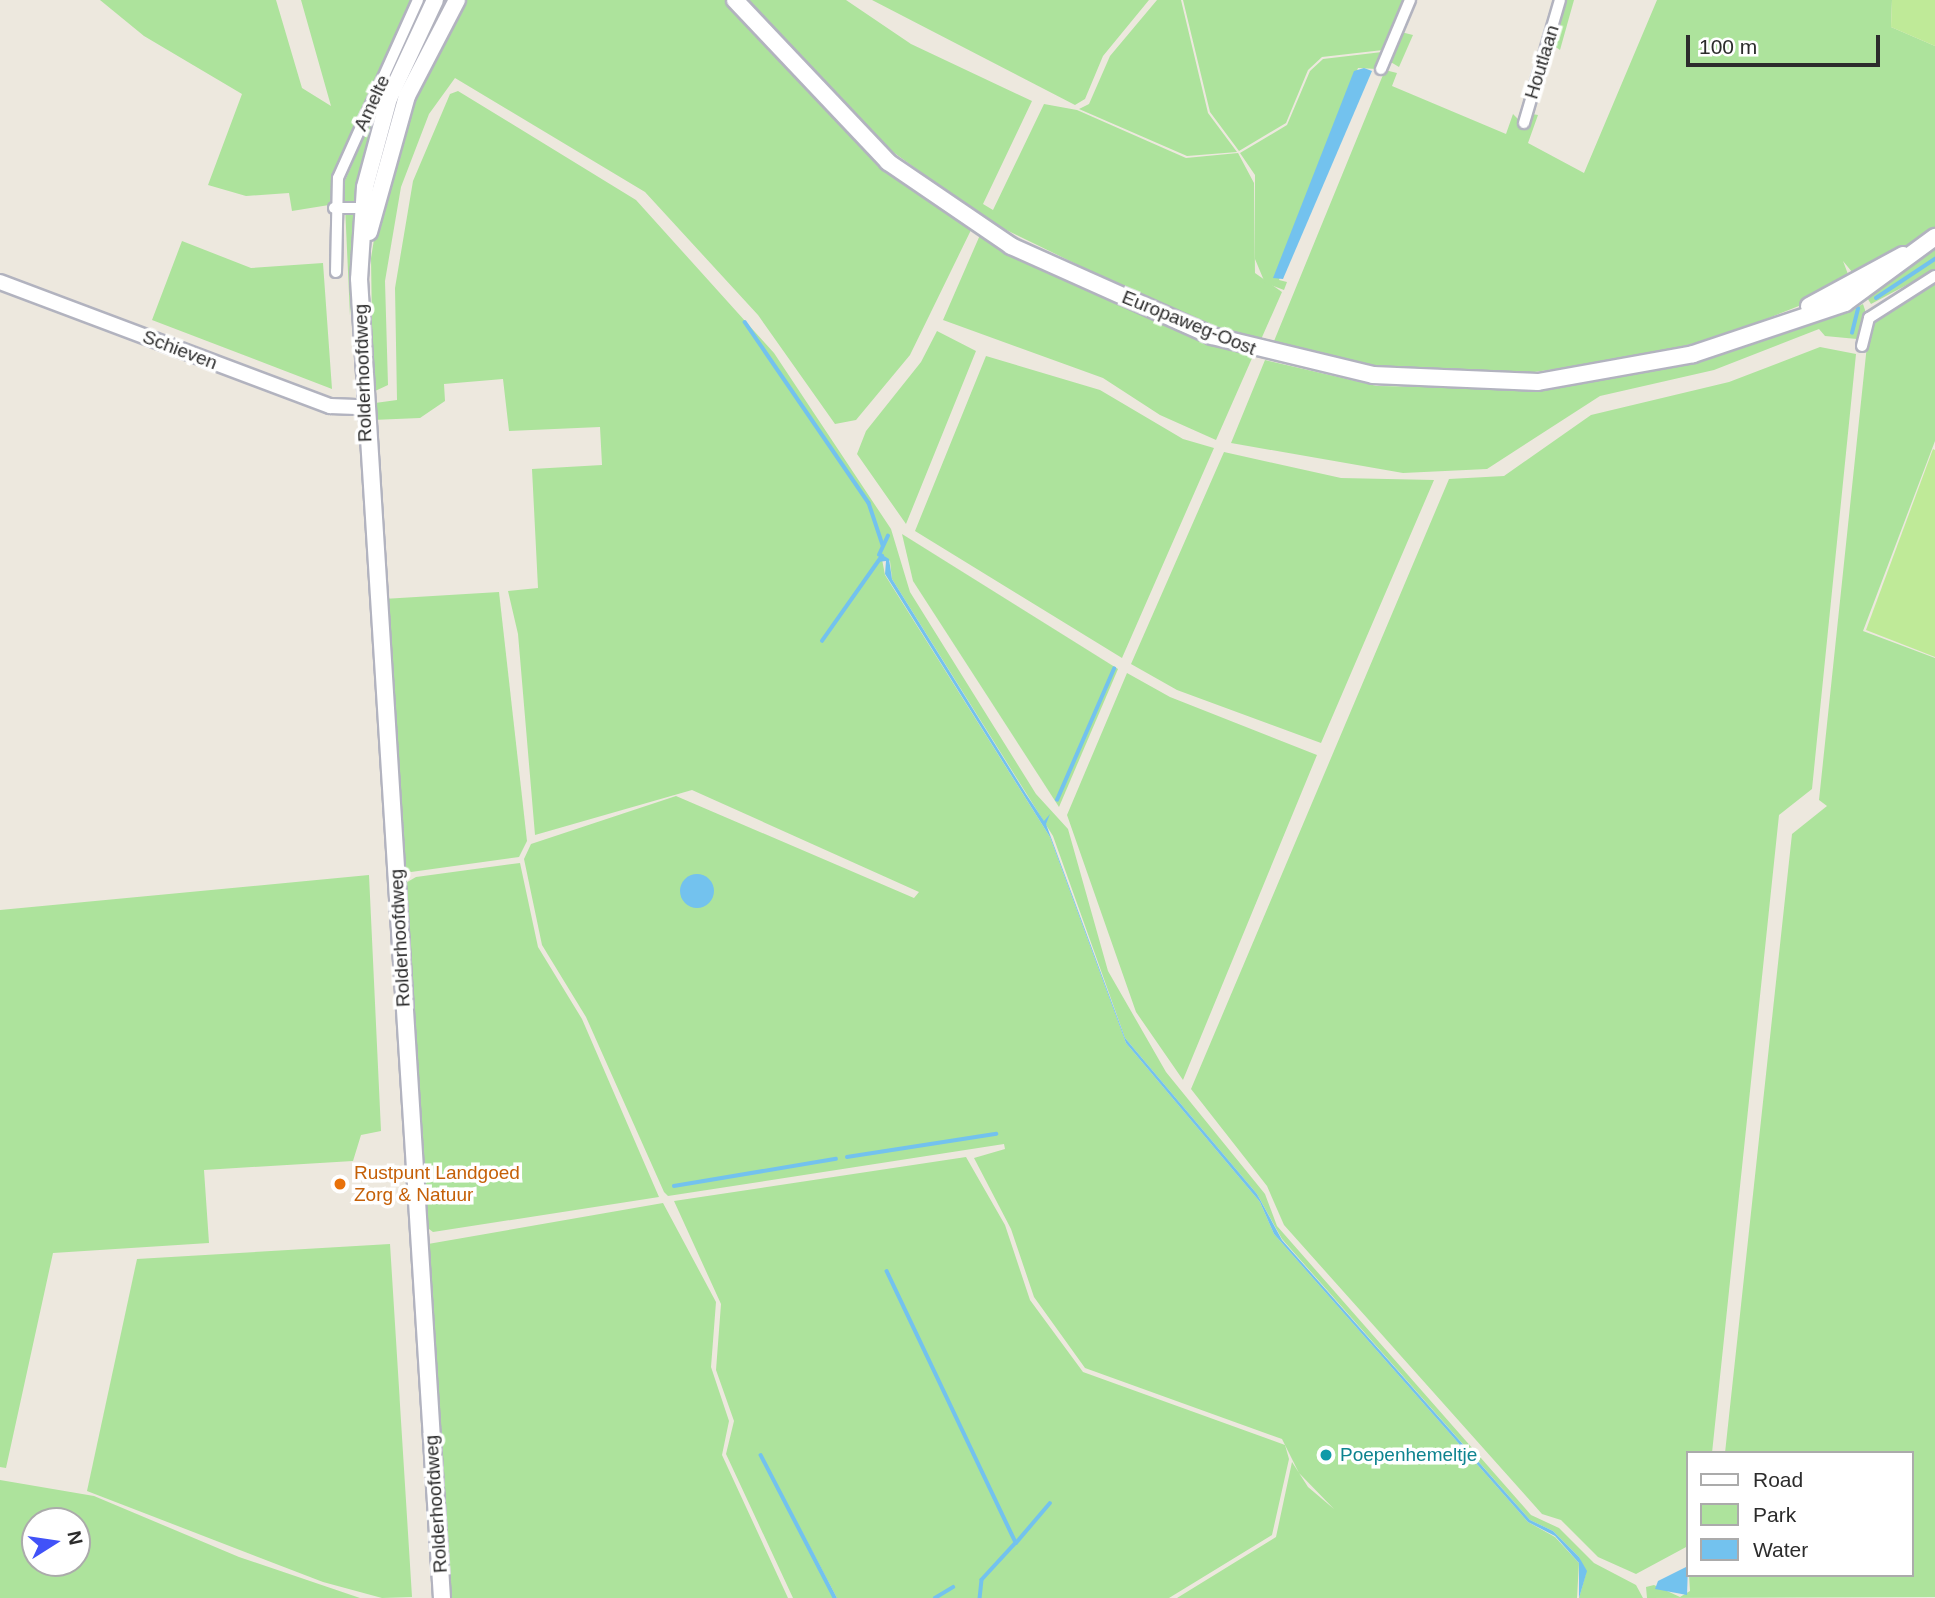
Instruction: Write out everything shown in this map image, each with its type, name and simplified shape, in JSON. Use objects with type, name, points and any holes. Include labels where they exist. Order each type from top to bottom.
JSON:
[{"type":"main road","name":"Rolderhoofdweg","points":[[435,0],[389,98],[359,279],[363,407],[442,1598]]},
{"type":"main road","name":"Rolderhoofdweg","points":[[369,208],[407,96],[457,0]]},
{"type":"main road","name":"Europaweg-Oost","points":[[735,0],[888,162],[953,211],[1055,266],[1261,353],[1437,383],[1538,382],[1652,363],[1780,323],[1928,242]]},
{"type":"street","name":"Amelte","points":[[336,272],[334,208],[338,178],[418,0]]},
{"type":"street","points":[[1381,69],[1410,0]]},
{"type":"street","name":"Houtlaan","points":[[1524,123],[1560,0]]},
{"type":"street","points":[[334,208],[369,208]]},
{"type":"street","points":[[1862,346],[1869,318],[1935,276]]},
{"type":"street","name":"Schieven","points":[[0,282],[330,406],[363,407]]},
{"type":"green space","points":[[100,0],[276,0],[302,88],[331,106],[301,0],[414,0],[356,119],[329,205],[292,211],[289,193],[246,196],[208,185],[242,94],[144,36]]},
{"type":"green space","points":[[464,0],[726,0],[861,147],[971,230],[910,355],[856,420],[835,424],[758,315],[645,192],[455,78],[429,114],[401,187],[385,281],[388,385],[373,392],[371,258],[377,221],[412,102]]},
{"type":"green space","points":[[746,0],[846,0],[911,44],[1032,101],[983,204],[993,210],[1044,104],[1077,110],[1186,158],[1238,153],[1254,183],[1255,273],[1282,292],[1259,344],[1158,304],[988,221],[871,136]]},
{"type":"green space","points":[[872,0],[1149,0],[1103,56],[1085,99],[1075,105]]},
{"type":"green space","points":[[1157,0],[1181,0],[1208,113],[1237,152],[1187,156],[1079,109],[1089,104],[1110,56]]},
{"type":"green space","points":[[1183,0],[1405,0],[1383,50],[1322,57],[1308,70],[1286,123],[1239,151],[1210,112]]},
{"type":"green space","points":[[1565,0],[1574,0],[1560,50],[1553,45]]},
{"type":"green space","points":[[1657,0],[1892,0],[1891,27],[1935,46],[1935,228],[1857,278],[1843,261],[1851,282],[1819,298],[1726,335],[1644,356],[1514,375],[1380,369],[1272,346],[1385,70],[1397,73],[1392,86],[1506,134],[1513,114],[1527,128],[1532,114],[1538,115],[1528,143],[1584,173]]},
{"type":"green space","points":[[1892,0],[1935,0],[1935,46],[1891,27]]},
{"type":"green space","points":[[1401,32],[1413,35],[1399,67],[1389,61]]},
{"type":"green space","points":[[1382,52],[1377,69],[1358,68],[1279,280],[1287,282],[1284,290],[1265,283],[1255,259],[1255,175],[1240,153],[1287,125],[1310,71],[1323,59]]},
{"type":"green space","points":[[391,74],[358,194],[350,316],[344,183]]},
{"type":"green space","points":[[458,91],[636,200],[774,353],[891,529],[910,592],[1036,794],[1068,829],[1108,971],[1166,1072],[1265,1194],[1277,1226],[1531,1515],[1559,1528],[1594,1563],[1636,1585],[1643,1598],[1579,1598],[1586,1573],[1579,1557],[1553,1531],[1530,1520],[1282,1239],[1257,1194],[1125,1038],[1053,836],[892,579],[890,561],[881,554],[885,575],[1050,837],[1126,1043],[1260,1202],[1274,1234],[1528,1522],[1555,1537],[1579,1563],[1577,1598],[1177,1598],[1276,1537],[1292,1462],[1299,1473],[1282,1439],[1085,1368],[1034,1297],[1011,1229],[974,1158],[1005,1149],[1004,1144],[668,1196],[664,1192],[586,1017],[542,945],[524,859],[531,844],[676,796],[914,898],[919,892],[692,790],[535,835],[518,634],[508,591],[538,588],[532,469],[602,465],[600,427],[509,431],[503,379],[444,384],[445,401],[420,418],[372,420],[375,403],[397,400],[395,288],[413,181],[450,94]],"holes":[[[1299,1473],[1334,1509],[1308,1487]]]},
{"type":"green space","points":[[980,235],[1151,318],[1253,356],[1216,440],[1160,415],[1103,378],[943,320]]},
{"type":"green space","points":[[182,241],[251,268],[323,263],[332,389],[152,320]]},
{"type":"green space","points":[[1935,247],[1935,270],[1871,304],[1866,296]]},
{"type":"green space","points":[[1935,281],[1935,441],[1863,631],[1935,658],[1935,1597],[1647,1598],[1646,1587],[1654,1585],[1680,1597],[1690,1591],[1689,1577],[1914,1577],[1914,1451],[1725,1451],[1792,834],[1827,806],[1819,800],[1869,326]]},
{"type":"green space","points":[[1860,299],[1855,308],[1863,304],[1866,313],[1857,339],[1825,336],[1819,329],[1714,370],[1600,396],[1487,469],[1403,473],[1231,443],[1265,360],[1377,386],[1553,389],[1732,350]]},
{"type":"green space","points":[[937,331],[976,351],[906,524],[857,454],[866,431],[921,362]]},
{"type":"green space","points":[[1820,347],[1856,354],[1812,789],[1779,815],[1712,1451],[1686,1451],[1686,1547],[1636,1574],[1598,1557],[1561,1520],[1542,1514],[1284,1225],[1267,1186],[1191,1089],[1449,479],[1504,476],[1591,415],[1729,382]]},
{"type":"green space","points":[[986,356],[1100,390],[1183,439],[1214,448],[1122,658],[915,531]]},
{"type":"green space","points":[[1933,449],[1935,450],[1935,657],[1866,630]]},
{"type":"green space","points":[[1224,452],[1341,478],[1434,480],[1321,743],[1177,690],[1131,664]]},
{"type":"green space","points":[[902,534],[1118,669],[1059,807],[913,581]]},
{"type":"green space","points":[[499,592],[527,841],[519,857],[411,872],[401,866],[383,599]]},
{"type":"green space","points":[[1127,673],[1170,697],[1317,755],[1183,1080],[1136,1012],[1067,815]]},
{"type":"green space","points":[[520,863],[538,947],[582,1019],[659,1197],[433,1232],[425,1226],[402,885],[416,877]]},
{"type":"green space","points":[[369,875],[381,1131],[361,1135],[353,1161],[204,1170],[209,1243],[53,1253],[6,1468],[0,1467],[0,910]]},
{"type":"green space","points":[[966,1157],[1005,1225],[1030,1300],[1083,1372],[1285,1445],[1289,1459],[1272,1535],[1169,1598],[837,1598],[761,1454],[834,1598],[793,1598],[726,1454],[734,1421],[716,1370],[721,1304],[674,1201]]},
{"type":"green space","points":[[663,1203],[716,1302],[711,1367],[729,1421],[722,1455],[788,1598],[450,1598],[428,1244]]},
{"type":"green space","points":[[390,1244],[412,1597],[382,1598],[323,1582],[87,1491],[137,1259]]},
{"type":"green space","points":[[0,1480],[94,1496],[239,1557],[360,1598],[0,1598]]},
{"type":"water","points":[[1364,68],[1372,71],[1283,279],[1273,278],[1354,71]]},
{"type":"water","points":[[881,554],[889,559],[892,579],[1026,794],[1044,821],[1050,814],[1046,824],[1125,1038],[1257,1194],[1282,1240],[1530,1520],[1553,1531],[1579,1557],[1587,1571],[1579,1598],[1579,1563],[1555,1536],[1528,1522],[1274,1234],[1260,1202],[1126,1043],[1050,837],[885,574],[886,561],[877,562]]},
{"type":"water","points":[[697,874],[709,879],[714,891],[709,903],[697,908],[685,903],[680,891],[685,879]]},
{"type":"water","points":[[1686,1567],[1687,1595],[1655,1589],[1658,1581]]},
{"type":"waterway","points":[[1876,298],[1935,259]]},
{"type":"waterway","points":[[1852,333],[1858,309]]},
{"type":"waterway","points":[[745,322],[869,503],[883,545]]},
{"type":"waterway","points":[[879,555],[888,536]]},
{"type":"waterway","points":[[822,641],[882,556]]},
{"type":"waterway","points":[[1057,800],[1114,669]]},
{"type":"waterway","points":[[847,1157],[996,1134]]},
{"type":"waterway","points":[[674,1186],[836,1159]]},
{"type":"waterway","points":[[887,1271],[1016,1543],[982,1580],[980,1598]]},
{"type":"waterway","points":[[761,1455],[835,1598]]},
{"type":"waterway","points":[[1016,1543],[1050,1503]]},
{"type":"waterway","points":[[935,1598],[953,1587]]},
{"type":"place","name":"Rustpunt Landgoed Zorg & Natuur","points":[[340,1184]]},
{"type":"place","name":"Poepenhemeltje","points":[[1326,1455]]}]
